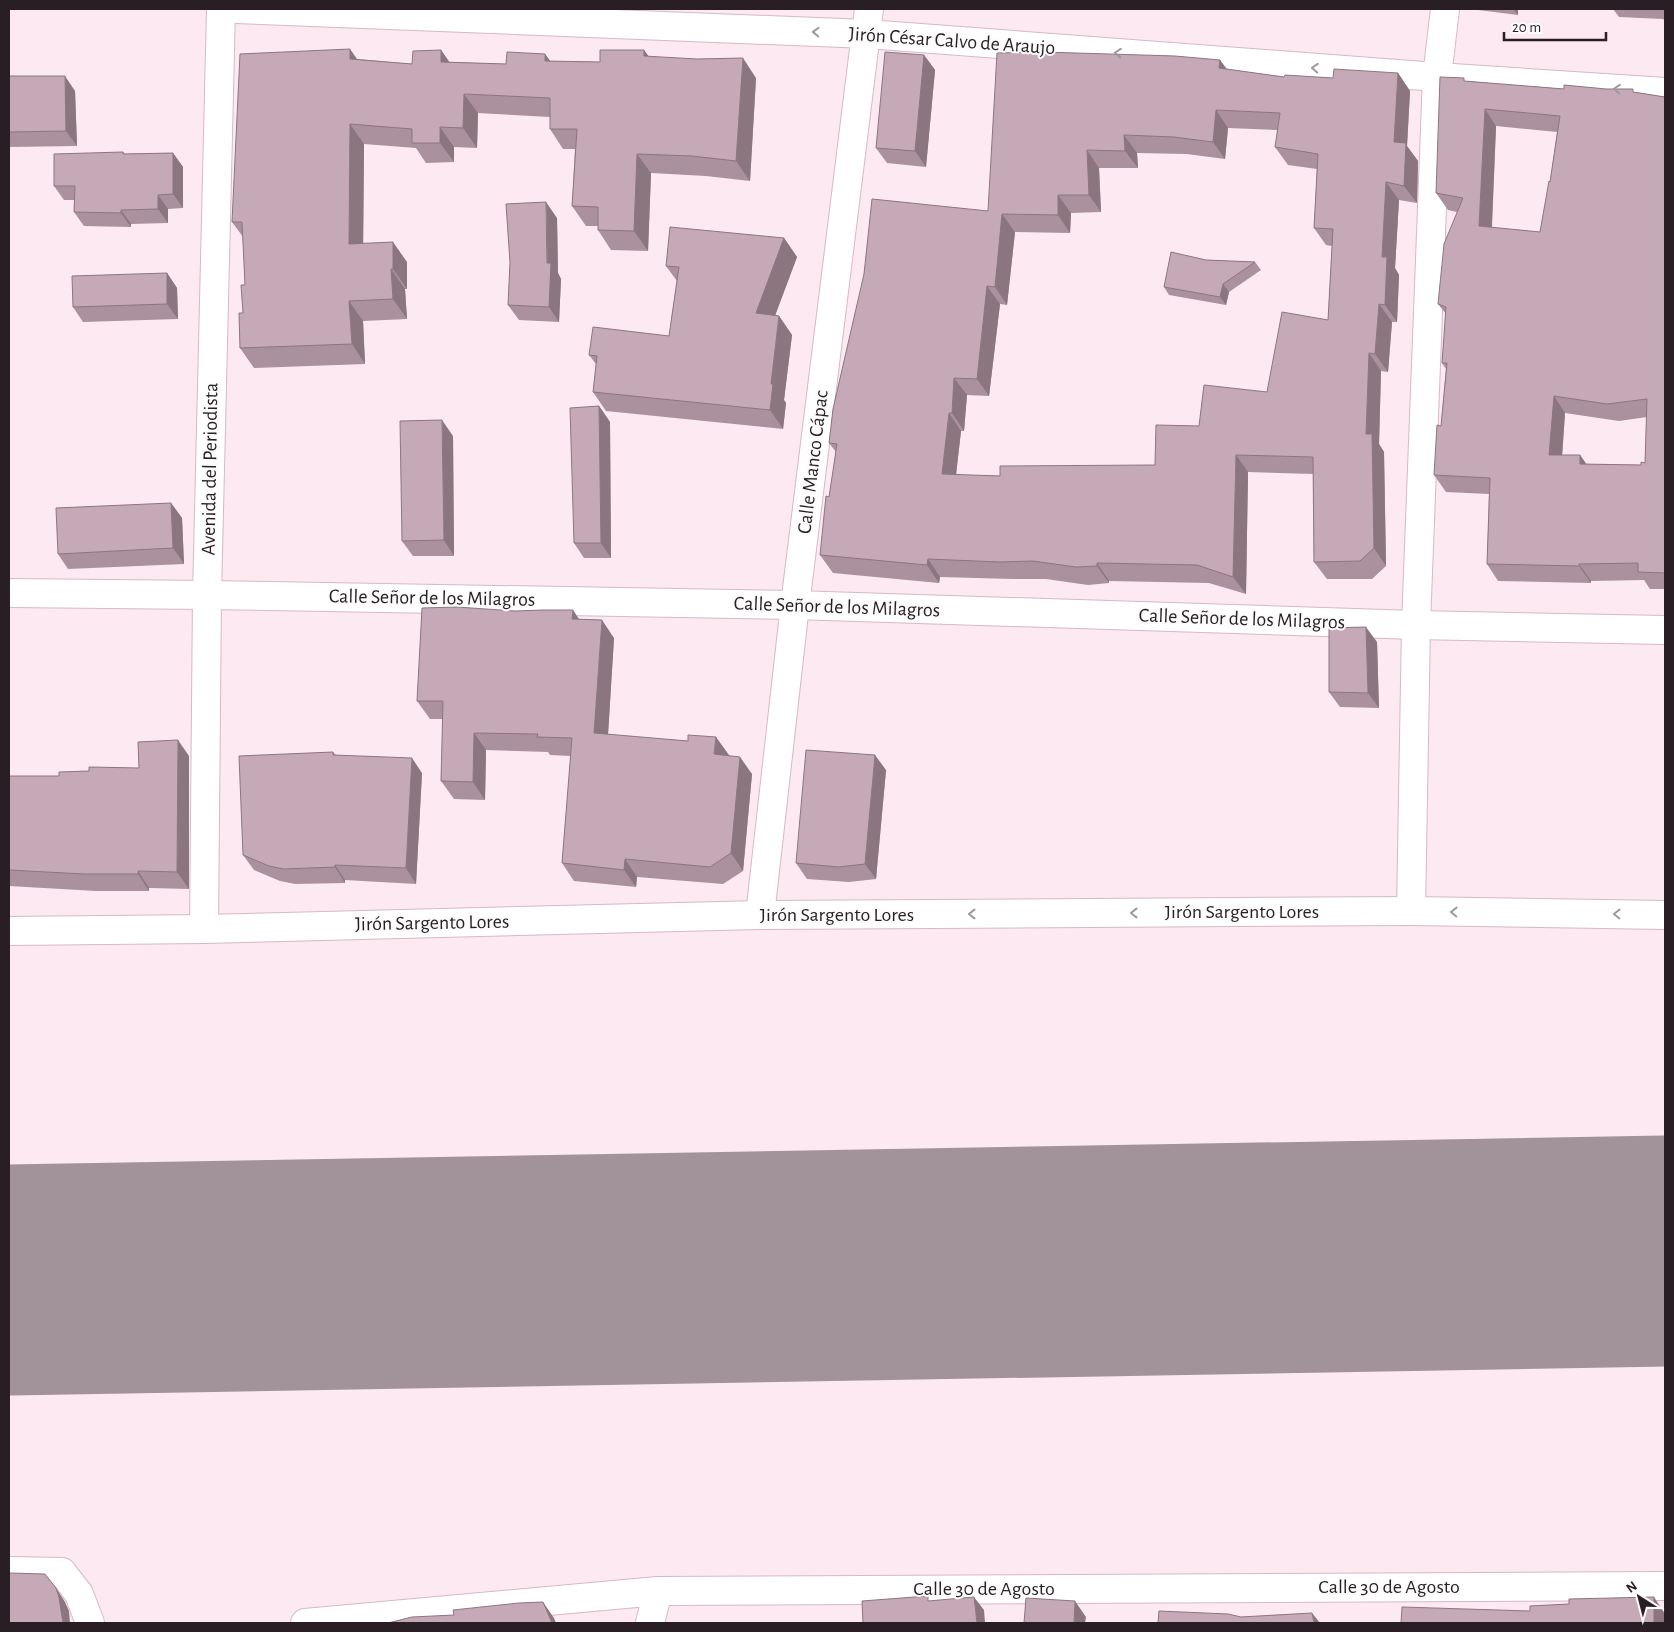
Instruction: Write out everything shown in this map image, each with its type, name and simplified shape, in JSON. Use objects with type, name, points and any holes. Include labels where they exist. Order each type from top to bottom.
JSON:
[{"type":"street","name":"Avenida del Periodista","points":[[204,929],[207,594],[221,9]]},
{"type":"street","name":"Jirón César Calvo de Araujo","points":[[237,9],[868,21],[1437,77],[1665,92]]},
{"type":"street","points":[[1411,911],[1416,625],[1437,77],[1445,9]]},
{"type":"street","name":"Calle Manco Cápac","points":[[760,915],[795,605],[868,21]]},
{"type":"street","name":"Calle Señor de los Milagros","points":[[9,594],[207,594],[795,605],[1416,625],[1665,630]]},
{"type":"street","name":"Jirón Sargento Lores","points":[[9,931],[204,929],[760,915],[1411,911],[1665,915]]},
{"type":"street","points":[[9,1571],[62,1572],[79,1594],[90,1623]]},
{"type":"street","name":"Calle 30 de Agosto","points":[[305,1623],[658,1591],[1665,1586]]},
{"type":"street","points":[[650,1623],[658,1591]]},
{"type":"building","points":[[350,49],[350,59],[412,64],[413,51],[441,50],[441,62],[506,64],[507,52],[545,54],[545,61],[600,62],[600,50],[644,50],[644,56],[697,59],[743,58],[736,161],[692,156],[637,154],[634,231],[598,230],[598,207],[572,206],[577,129],[550,129],[550,98],[464,94],[463,128],[440,127],[440,143],[412,143],[412,129],[350,124],[349,244],[393,242],[393,269],[391,269],[393,299],[349,301],[352,344],[240,348],[239,313],[243,313],[241,285],[245,285],[242,222],[232,222],[240,54]]},
{"type":"building","points":[[885,52],[924,55],[915,151],[876,148]]},
{"type":"building","points":[[1043,52],[1175,56],[1220,60],[1219,68],[1284,77],[1285,75],[1333,78],[1334,69],[1398,73],[1394,142],[1406,143],[1404,186],[1386,182],[1382,257],[1387,257],[1385,305],[1379,304],[1375,354],[1369,353],[1366,434],[1372,434],[1374,548],[1360,561],[1314,562],[1313,457],[1236,455],[1233,577],[1197,565],[1097,563],[1097,566],[1076,567],[1033,561],[1000,562],[928,559],[927,565],[820,555],[826,496],[829,497],[837,444],[829,443],[833,409],[864,274],[872,199],[988,211],[997,53]],"holes":[[[1216,110],[1280,113],[1275,147],[1318,154],[1314,228],[1333,229],[1328,320],[1282,312],[1267,392],[1204,385],[1199,426],[1156,425],[1155,465],[1000,466],[1000,476],[942,474],[949,413],[952,413],[954,378],[977,379],[987,286],[995,287],[1002,214],[1058,215],[1058,195],[1089,195],[1087,150],[1125,151],[1124,135],[1174,137],[1213,142]]]},
{"type":"building","points":[[9,76],[65,76],[66,131],[9,132]]},
{"type":"building","points":[[1440,77],[1464,78],[1464,81],[1564,89],[1564,85],[1606,89],[1633,89],[1633,92],[1665,97],[1665,573],[1638,572],[1638,563],[1579,564],[1579,566],[1487,564],[1490,478],[1434,475],[1437,425],[1441,426],[1447,363],[1442,363],[1446,307],[1438,304],[1444,244],[1463,198],[1436,193]],"holes":[[[1485,109],[1560,116],[1540,232],[1479,226]],[[1554,396],[1607,404],[1647,399],[1645,463],[1641,462],[1641,465],[1580,464],[1580,455],[1549,455]]]},
{"type":"building","points":[[123,152],[123,154],[173,153],[173,194],[158,195],[158,209],[121,210],[121,213],[74,212],[75,186],[54,186],[54,154]]},
{"type":"building","points":[[546,202],[547,263],[551,263],[549,307],[508,305],[510,262],[506,204]]},
{"type":"building","points":[[670,227],[784,238],[756,313],[779,316],[770,410],[593,392],[597,356],[589,355],[593,327],[669,336],[679,267],[666,266]]},
{"type":"building","points":[[1171,252],[1206,260],[1255,262],[1223,284],[1220,297],[1164,287]]},
{"type":"building","points":[[167,273],[167,304],[73,307],[72,276]]},
{"type":"building","points":[[599,406],[601,543],[574,543],[570,408]]},
{"type":"building","points":[[442,420],[444,540],[402,541],[400,421]]},
{"type":"building","points":[[171,503],[173,548],[58,554],[56,508]]},
{"type":"building","points":[[457,607],[515,611],[573,610],[572,619],[602,620],[594,733],[688,741],[688,735],[716,737],[714,754],[740,757],[731,853],[710,867],[625,859],[624,870],[562,863],[572,738],[537,737],[538,734],[474,733],[473,782],[441,781],[443,701],[417,701],[422,608]]},
{"type":"building","points":[[1366,627],[1368,693],[1329,692],[1329,628]]},
{"type":"building","points":[[178,740],[177,872],[138,871],[138,874],[84,874],[9,870],[9,776],[59,776],[59,772],[89,771],[89,767],[139,768],[138,742]]},
{"type":"building","points":[[806,750],[875,755],[865,864],[838,867],[796,863]]},
{"type":"building","points":[[333,752],[333,755],[412,758],[406,868],[335,865],[335,867],[284,869],[269,866],[243,855],[239,756]]},
{"type":"building","points":[[9,1573],[45,1574],[56,1588],[63,1623],[9,1623]]},
{"type":"building","points":[[928,1596],[928,1601],[974,1597],[977,1623],[863,1623],[862,1601]]},
{"type":"building","points":[[1654,1597],[1654,1623],[1401,1623],[1402,1607],[1530,1611],[1530,1606],[1569,1604],[1569,1599]]},
{"type":"building","points":[[1026,1598],[1075,1601],[1074,1623],[1024,1623]]},
{"type":"building","points":[[543,1602],[552,1623],[388,1623],[412,1617],[454,1615],[453,1610]]},
{"type":"building","points":[[1159,1611],[1228,1614],[1241,1617],[1312,1613],[1314,1623],[1158,1623]]},
{"type":"runway","points":[[9,1280],[1665,1251]]}]
